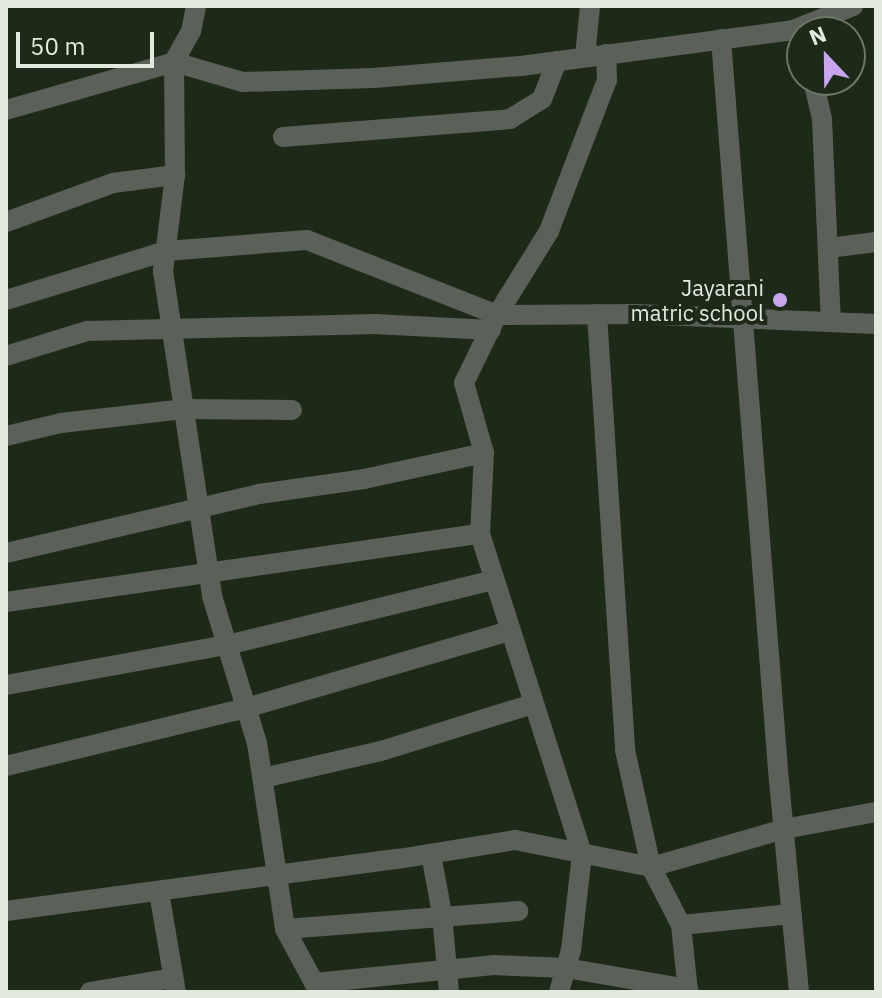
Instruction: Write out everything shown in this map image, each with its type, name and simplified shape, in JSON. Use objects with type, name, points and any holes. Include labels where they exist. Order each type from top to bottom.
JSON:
[{"type":"street","points":[[196,6],[191,31],[174,62],[175,175],[163,271],[208,573],[263,778],[285,929],[317,988],[447,968],[493,965],[566,968],[688,990],[681,925],[651,867],[625,750],[597,314]]},
{"type":"street","points":[[585,57],[590,6]]},
{"type":"street","points":[[833,16],[853,6]]},
{"type":"street","points":[[6,110],[174,62],[243,82],[374,78],[557,61],[786,33]]},
{"type":"street","points":[[721,39],[799,992]]},
{"type":"street","points":[[559,992],[566,968],[582,854],[480,534],[484,453],[464,383],[494,323],[549,231],[607,80],[606,54]]},
{"type":"street","points":[[283,137],[510,119],[542,99],[557,61]]},
{"type":"street","points":[[817,96],[822,119],[831,322]]},
{"type":"street","points":[[6,222],[113,183],[175,175]]},
{"type":"street","points":[[6,300],[166,251],[307,240],[494,323]]},
{"type":"street","points":[[829,248],[876,242]]},
{"type":"street","points":[[6,356],[87,331],[494,323],[597,314],[876,324]]},
{"type":"street","points":[[6,436],[61,423],[183,409],[292,410]]},
{"type":"street","points":[[6,553],[259,494],[364,479],[484,453]]},
{"type":"street","points":[[6,602],[480,534]]},
{"type":"street","points":[[6,685],[227,645],[494,580]]},
{"type":"street","points":[[6,766],[246,708],[510,631]]},
{"type":"street","points":[[263,778],[381,751],[533,704]]},
{"type":"street","points":[[6,911],[277,876],[515,840],[651,867],[784,829],[876,812]]},
{"type":"street","points":[[431,854],[442,914],[449,992]]},
{"type":"street","points":[[90,992],[175,985],[159,892]]},
{"type":"street","points":[[285,929],[442,914],[518,911]]},
{"type":"street","points":[[681,925],[791,914]]},
{"type":"place","name":"Jayarani matric school","points":[[780,300]]}]
